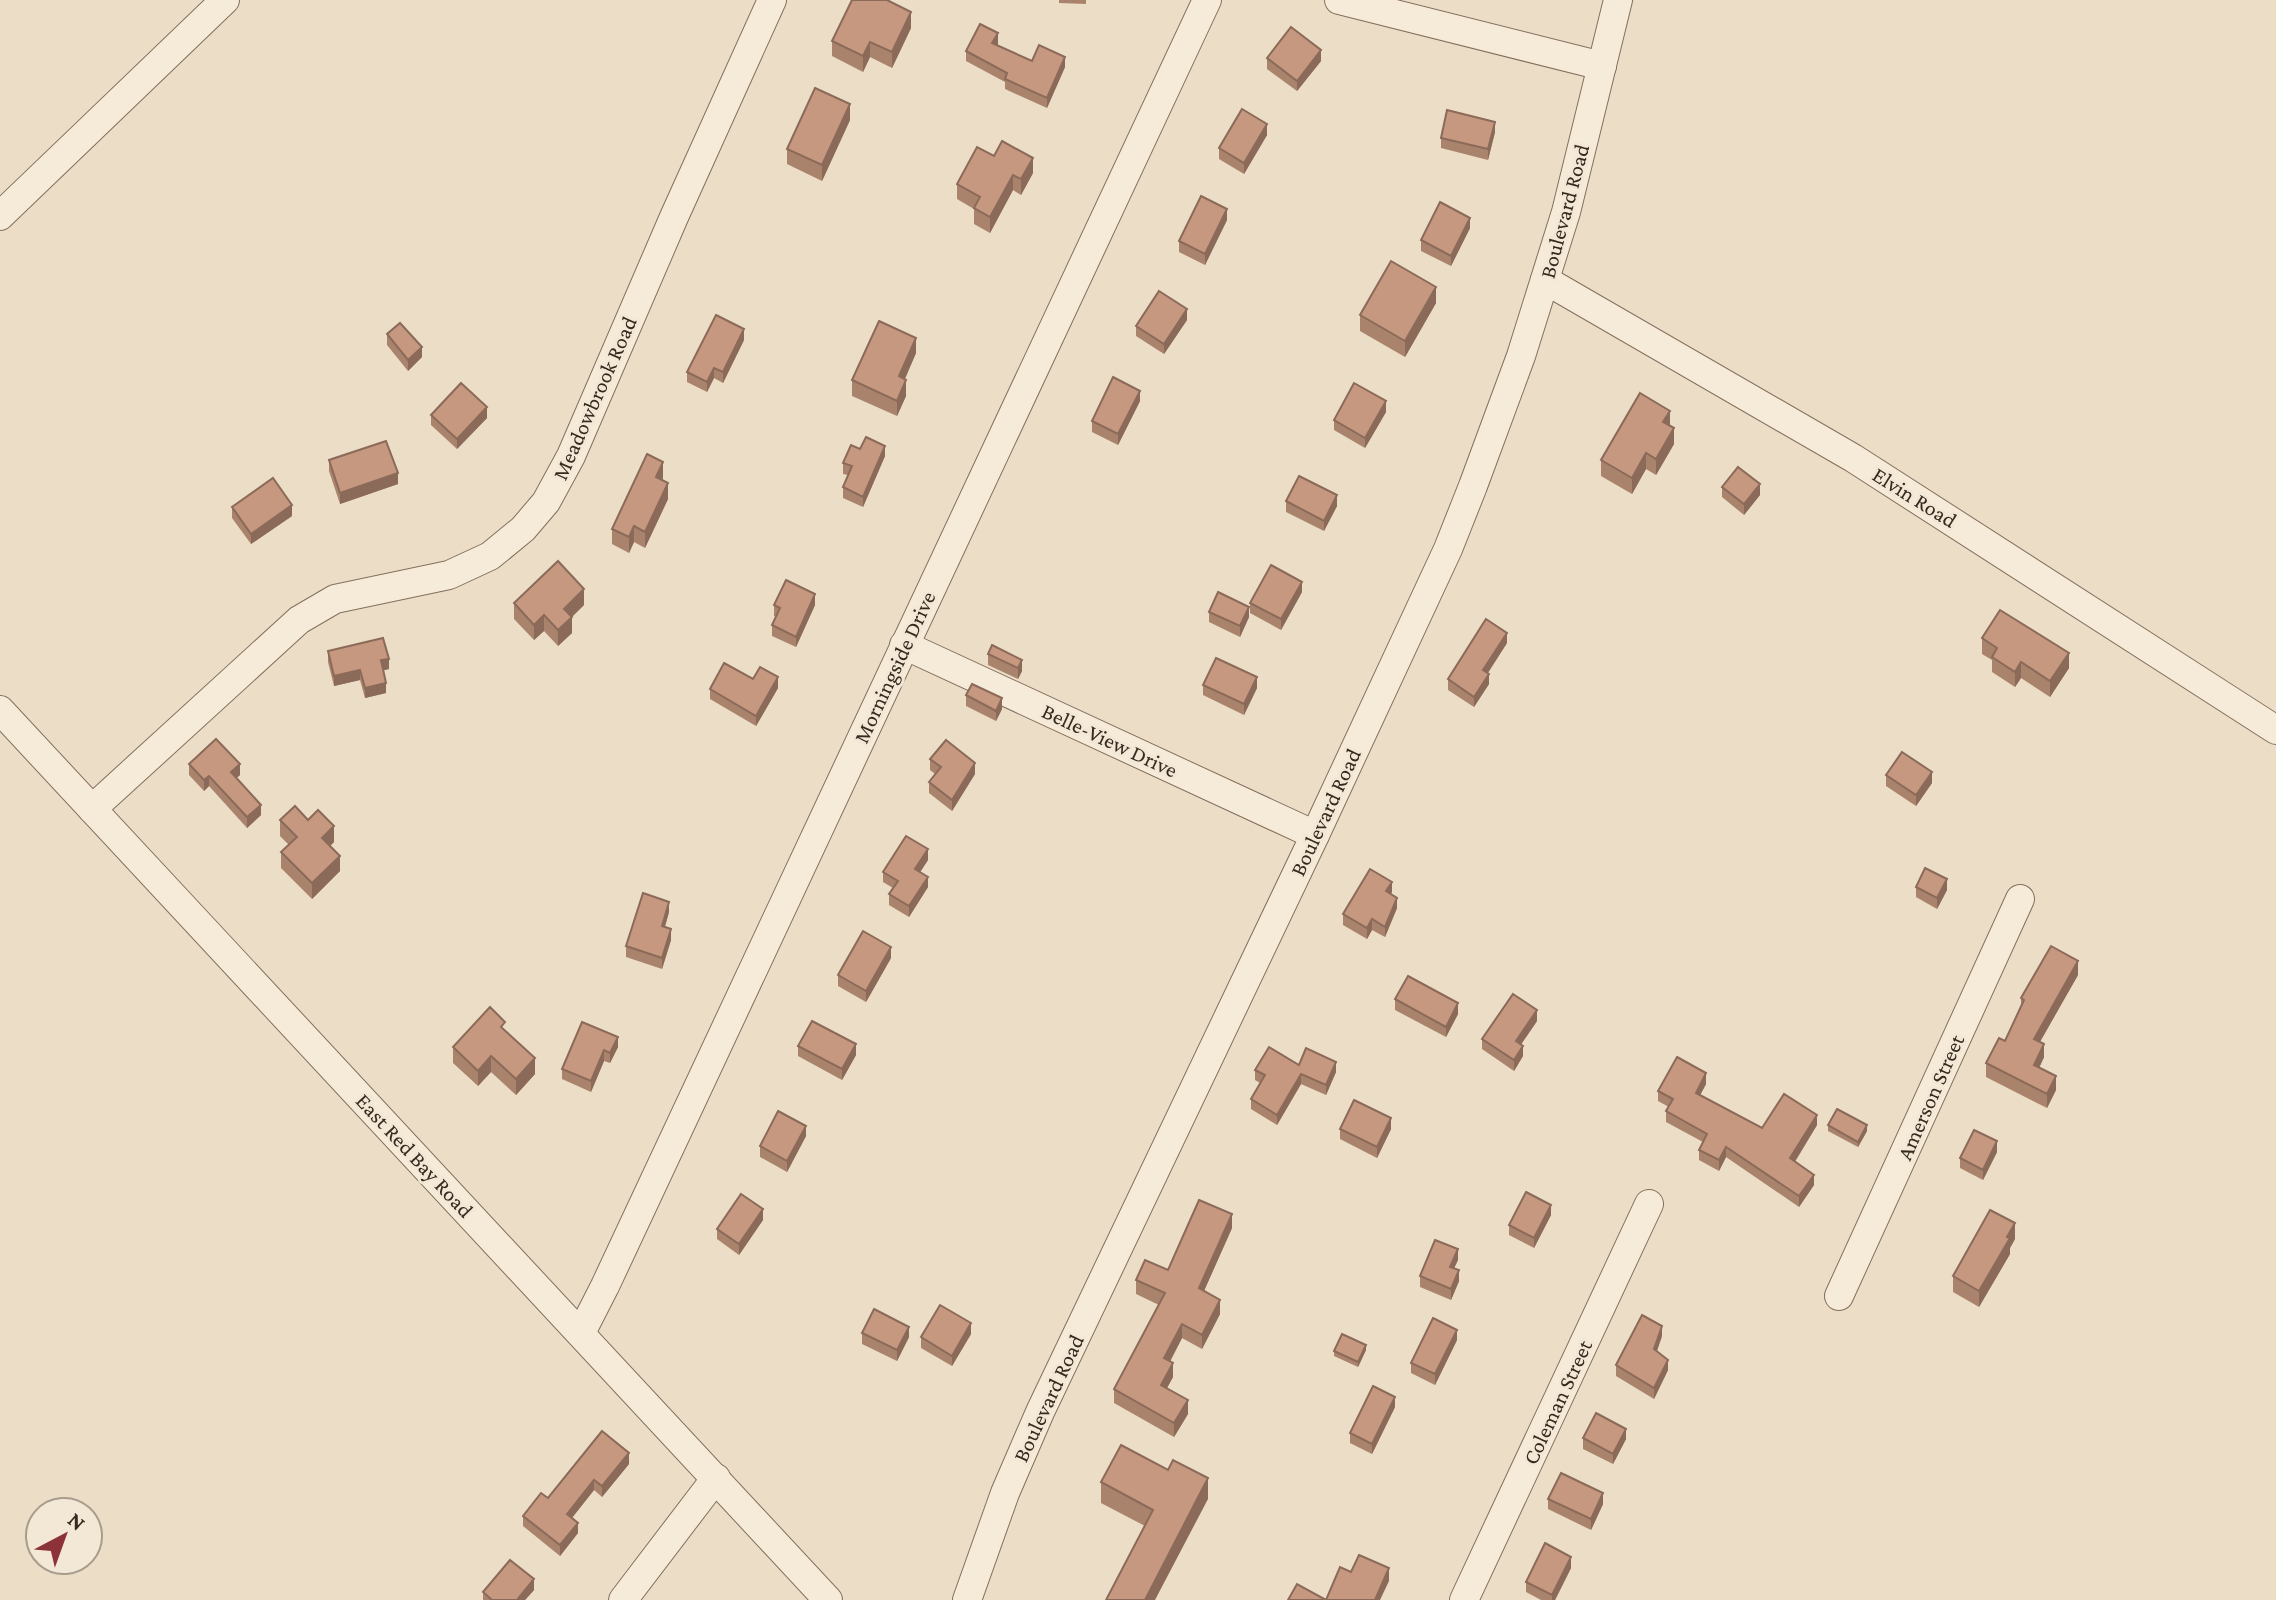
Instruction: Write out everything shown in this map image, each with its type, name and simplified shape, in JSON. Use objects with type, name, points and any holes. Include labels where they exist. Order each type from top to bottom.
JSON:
[{"type":"street","points":[[0,216],[225,0]]},
{"type":"street","name":"Meadowbrook Road","points":[[92,809],[299,620],[335,599],[449,575],[490,556],[523,529],[546,502],[571,456],[772,0]]},
{"type":"street","name":"Morningside Drive","points":[[581,1333],[1207,0]]},
{"type":"street","points":[[1339,0],[1602,66]]},
{"type":"street","name":"Boulevard Road","points":[[967,1600],[1005,1493],[1040,1412],[1448,549],[1515,371],[1545,280],[1566,212],[1618,0]]},
{"type":"street","name":"Elvin Road","points":[[1545,280],[1853,458],[2276,730]]},
{"type":"street","name":"Belle-View Drive","points":[[904,645],[1315,835]]},
{"type":"street","name":"East Red Bay Road","points":[[0,710],[828,1600]]},
{"type":"street","name":"Amerson Street","points":[[1839,1296],[2020,899]]},
{"type":"street","name":"Coleman Street","points":[[1464,1600],[1649,1204]]},
{"type":"street","points":[[623,1600],[716,1478]]},
{"type":"building","points":[[852,0],[887,0],[911,12],[892,52],[870,42],[863,56],[832,41]]},
{"type":"building","points":[[980,24],[998,33],[992,43],[1032,61],[1039,45],[1065,57],[1047,98],[1005,79],[1007,73],[966,51]]},
{"type":"building","points":[[1291,27],[1321,50],[1297,81],[1267,58]]},
{"type":"building","points":[[815,88],[850,104],[822,165],[787,149]]},
{"type":"building","points":[[1242,109],[1267,124],[1244,163],[1219,148]]},
{"type":"building","points":[[1447,110],[1495,122],[1488,149],[1441,138]]},
{"type":"building","points":[[1002,141],[1033,158],[1021,179],[1013,175],[990,217],[974,208],[980,197],[957,184],[977,147],[994,156]]},
{"type":"building","points":[[1201,196],[1227,209],[1205,254],[1179,241]]},
{"type":"building","points":[[1440,202],[1470,218],[1451,256],[1421,240]]},
{"type":"building","points":[[1391,261],[1436,287],[1405,341],[1360,315]]},
{"type":"building","points":[[1159,291],[1187,309],[1164,344],[1136,326]]},
{"type":"building","points":[[716,315],[744,329],[723,372],[714,368],[707,382],[687,372]]},
{"type":"building","points":[[879,321],[916,338],[899,376],[906,380],[897,401],[852,380]]},
{"type":"building","points":[[400,323],[422,347],[408,360],[387,334]]},
{"type":"building","points":[[1113,377],[1140,391],[1118,434],[1092,421]]},
{"type":"building","points":[[461,383],[487,407],[457,439],[431,415]]},
{"type":"building","points":[[1354,383],[1386,401],[1365,438],[1334,420]]},
{"type":"building","points":[[1640,393],[1670,411],[1663,422],[1674,428],[1656,459],[1646,453],[1632,478],[1601,460]]},
{"type":"building","points":[[866,437],[885,446],[863,497],[843,487],[852,466],[843,463],[851,445],[860,449]]},
{"type":"building","points":[[386,441],[398,473],[340,493],[329,460]]},
{"type":"building","points":[[647,454],[663,462],[656,477],[668,483],[645,532],[634,526],[629,537],[612,529]]},
{"type":"building","points":[[1738,467],[1760,484],[1744,504],[1722,487]]},
{"type":"building","points":[[1299,476],[1337,495],[1324,521],[1286,501]]},
{"type":"building","points":[[273,478],[292,505],[251,534],[232,507]]},
{"type":"building","points":[[558,561],[584,589],[564,609],[572,617],[558,630],[544,615],[534,625],[514,603]]},
{"type":"building","points":[[1271,565],[1302,582],[1281,619],[1250,603]]},
{"type":"building","points":[[786,580],[815,594],[796,637],[772,625],[780,608],[774,605]]},
{"type":"building","points":[[1218,592],[1249,607],[1240,626],[1209,612]]},
{"type":"building","points":[[2000,610],[2069,653],[2050,681],[2021,662],[2015,672],[1992,657],[1997,648],[1982,638]]},
{"type":"building","points":[[1486,619],[1507,633],[1483,670],[1489,674],[1474,697],[1448,679]]},
{"type":"building","points":[[383,638],[389,659],[381,660],[386,683],[365,688],[360,670],[334,676],[328,651]]},
{"type":"building","points":[[992,645],[1022,660],[1018,668],[988,654]]},
{"type":"building","points":[[1216,658],[1257,677],[1244,704],[1203,685]]},
{"type":"building","points":[[724,663],[753,679],[760,667],[778,677],[756,716],[710,689]]},
{"type":"building","points":[[972,684],[1002,698],[996,711],[966,695]]},
{"type":"building","points":[[216,739],[240,764],[231,772],[261,805],[247,817],[209,776],[204,780],[189,764]]},
{"type":"building","points":[[946,740],[975,763],[952,800],[929,782],[941,767],[930,759]]},
{"type":"building","points":[[1902,752],[1932,772],[1916,795],[1886,775]]},
{"type":"building","points":[[295,806],[308,820],[318,810],[334,826],[322,838],[340,856],[312,883],[281,852],[297,837],[280,820]]},
{"type":"building","points":[[906,836],[928,849],[915,869],[928,877],[909,906],[889,894],[898,881],[883,872]]},
{"type":"building","points":[[1925,868],[1947,879],[1937,898],[1916,887]]},
{"type":"building","points":[[1370,869],[1392,882],[1386,891],[1397,898],[1385,927],[1372,919],[1367,928],[1343,914]]},
{"type":"building","points":[[643,893],[669,902],[662,926],[671,929],[662,958],[626,946]]},
{"type":"building","points":[[863,931],[891,947],[866,991],[838,975]]},
{"type":"building","points":[[2051,946],[2078,961],[2034,1039],[2044,1044],[2034,1065],[2056,1076],[2047,1094],[1986,1063],[1999,1038],[2005,1041],[2024,1000],[2021,998]]},
{"type":"building","points":[[1408,976],[1458,1003],[1446,1027],[1395,999]]},
{"type":"building","points":[[1513,994],[1537,1010],[1516,1041],[1523,1046],[1514,1060],[1482,1039]]},
{"type":"building","points":[[490,1007],[505,1022],[501,1027],[535,1058],[516,1079],[491,1056],[478,1071],[453,1047]]},
{"type":"building","points":[[812,1021],[856,1044],[842,1069],[798,1046]]},
{"type":"building","points":[[582,1022],[618,1037],[610,1053],[604,1050],[591,1081],[562,1069]]},
{"type":"building","points":[[1269,1047],[1299,1065],[1306,1048],[1336,1062],[1326,1085],[1301,1074],[1277,1115],[1251,1099],[1265,1075],[1255,1070]]},
{"type":"building","points":[[1677,1057],[1706,1073],[1696,1093],[1762,1128],[1784,1094],[1817,1115],[1790,1158],[1814,1175],[1799,1196],[1726,1147],[1719,1160],[1699,1150],[1707,1134],[1666,1111],[1673,1099],[1658,1091]]},
{"type":"building","points":[[1354,1100],[1391,1118],[1377,1147],[1340,1129]]},
{"type":"building","points":[[1837,1109],[1867,1125],[1858,1142],[1828,1125]]},
{"type":"building","points":[[778,1111],[806,1126],[787,1161],[760,1146]]},
{"type":"building","points":[[1974,1130],[1997,1141],[1983,1170],[1960,1158]]},
{"type":"building","points":[[1526,1192],[1551,1205],[1534,1238],[1509,1225]]},
{"type":"building","points":[[741,1194],[763,1209],[739,1244],[717,1229]]},
{"type":"building","points":[[1199,1200],[1232,1214],[1199,1288],[1220,1300],[1202,1335],[1182,1324],[1164,1358],[1173,1363],[1161,1385],[1188,1400],[1174,1423],[1114,1389],[1165,1293],[1136,1280],[1145,1260],[1168,1270]]},
{"type":"building","points":[[1990,1210],[2015,1223],[2007,1237],[2010,1238],[1979,1291],[1953,1276]]},
{"type":"building","points":[[1435,1240],[1458,1249],[1450,1267],[1459,1270],[1451,1289],[1420,1276]]},
{"type":"building","points":[[940,1305],[971,1323],[952,1356],[921,1337]]},
{"type":"building","points":[[874,1309],[909,1327],[897,1350],[862,1333]]},
{"type":"building","points":[[1642,1315],[1662,1326],[1654,1349],[1668,1360],[1654,1388],[1616,1365]]},
{"type":"building","points":[[1433,1318],[1457,1330],[1435,1374],[1411,1363]]},
{"type":"building","points":[[1342,1334],[1366,1345],[1358,1362],[1334,1351]]},
{"type":"building","points":[[1373,1386],[1395,1397],[1372,1444],[1350,1433]]},
{"type":"building","points":[[1596,1413],[1626,1429],[1613,1454],[1583,1438]]},
{"type":"building","points":[[602,1431],[629,1453],[602,1486],[594,1480],[567,1514],[578,1523],[560,1545],[523,1516],[541,1493],[548,1498]]},
{"type":"building","points":[[1121,1445],[1168,1470],[1173,1460],[1208,1478],[1145,1600],[1106,1600],[1153,1510],[1101,1482]]},
{"type":"building","points":[[1561,1473],[1603,1493],[1591,1519],[1548,1499]]},
{"type":"building","points":[[1545,1543],[1571,1557],[1552,1595],[1526,1582]]},
{"type":"building","points":[[1359,1555],[1389,1568],[1375,1600],[1326,1600],[1340,1567],[1351,1572]]},
{"type":"building","points":[[510,1560],[534,1579],[517,1600],[492,1600],[483,1592]]},
{"type":"building","points":[[1297,1584],[1326,1600],[1288,1600]]}]
